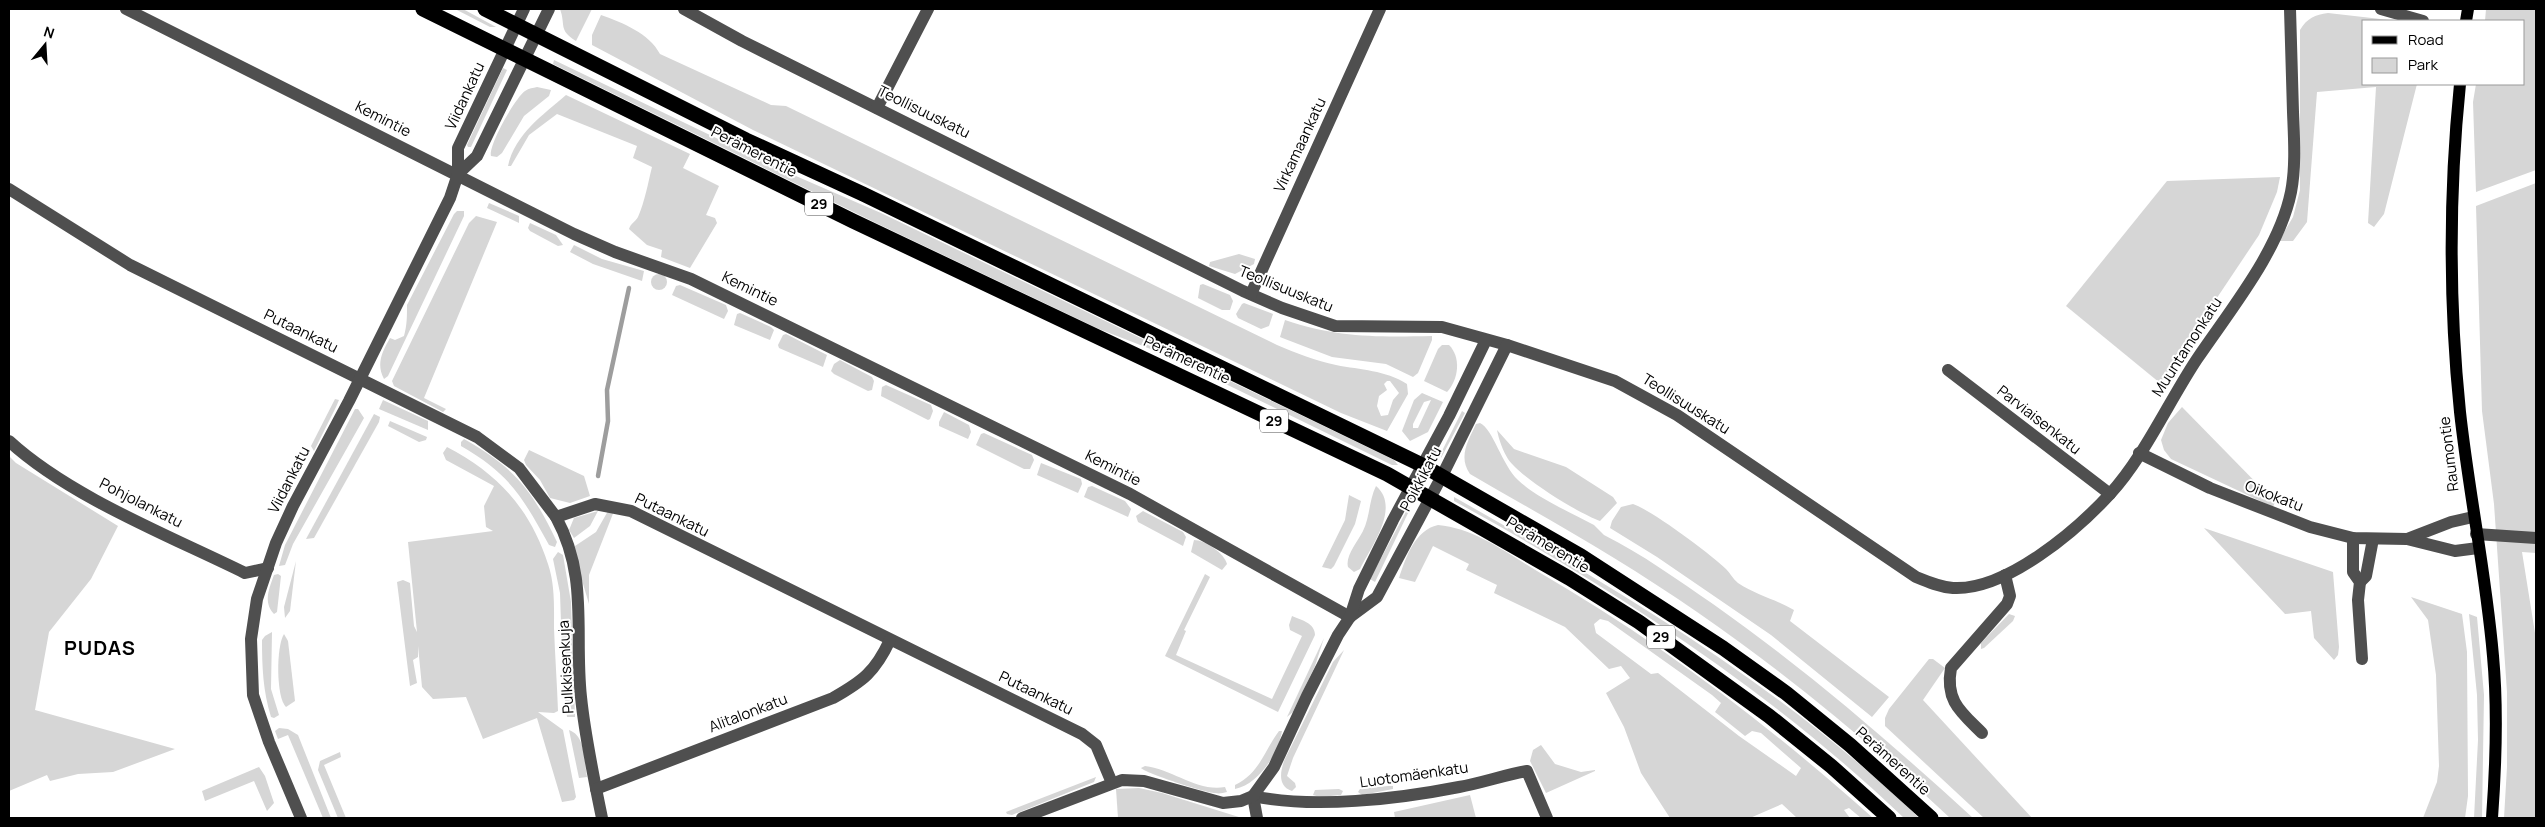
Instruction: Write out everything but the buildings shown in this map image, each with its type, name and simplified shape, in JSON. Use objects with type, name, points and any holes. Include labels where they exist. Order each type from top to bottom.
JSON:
[{"type":"highway","name":"Perämerentie","points":[[423,9],[511,36],[853,221],[1387,474],[1514,545],[1639,622],[1769,716],[1831,766],[1889,818]]},
{"type":"highway","name":"Perämerentie","points":[[485,9],[511,36],[531,46],[746,140],[872,198],[1442,476],[1581,556],[1723,648],[1786,693],[1850,745],[1931,818]]},
{"type":"main road","name":"Raumontie","points":[[2460,85],[2454,179],[2453,321],[2460,411],[2473,517],[2486,591],[2495,685],[2495,784],[2492,818]]},
{"type":"street","name":"Kemintie","points":[[126,9],[602,247],[691,279],[1114,486],[1350,617]]},
{"type":"street","name":"Viidankatu","points":[[301,818],[269,742],[253,694],[251,639],[257,600],[276,543],[293,506],[360,379],[450,198],[458,174],[458,148],[524,9]]},
{"type":"street","name":"Viidankatu","points":[[458,174],[477,156],[548,9]]},
{"type":"street","name":"Teollisuuskatu","points":[[684,9],[742,41],[1282,308],[1336,326],[1442,327],[1507,345],[1615,381],[1641,394],[1700,430],[1916,577],[1934,584]]},
{"type":"street","points":[[877,108],[928,9]]},
{"type":"street","name":"Virkamaankatu","points":[[1251,294],[1380,9]]},
{"type":"street","name":"Muuntamonkatu","points":[[1934,584],[1954,588],[1972,586],[2004,575],[2037,557],[2068,535],[2110,494],[2138,454],[2185,377],[2259,265],[2276,236],[2291,192],[2294,148],[2290,9]]},
{"type":"street","points":[[2382,9],[2420,20]]},
{"type":"street","name":"Putaankatu","points":[[9,189],[130,265],[477,437],[499,451],[519,468],[556,517],[595,504],[631,511],[1082,734],[1096,745],[1112,783]]},
{"type":"street","name":"Poikkikatu","points":[[1253,796],[1274,767],[1307,696],[1338,635],[1350,617],[1359,589],[1422,465],[1457,402],[1486,340]]},
{"type":"street","name":"Poikkikatu","points":[[1350,617],[1377,597],[1442,476],[1507,345]]},
{"type":"street","name":"Parviaisenkatu","points":[[1948,370],[2110,494]]},
{"type":"street","name":"Pohjolankatu","points":[[9,441],[22,453],[95,500],[245,572],[268,568]]},
{"type":"street","name":"Oikokatu","points":[[2138,454],[2210,488],[2310,527],[2353,538],[2373,540],[2407,539],[2455,551],[2478,548]]},
{"type":"street","name":"Pulkkisenkuja","points":[[556,517],[568,545],[574,570],[580,618],[581,697],[602,818]]},
{"type":"street","name":"Oikokatu","points":[[2407,539],[2450,522],[2473,517]]},
{"type":"street","points":[[2476,534],[2536,538]]},
{"type":"street","points":[[2353,538],[2353,572],[2360,582]]},
{"type":"street","points":[[2362,659],[2358,600],[2360,582],[2366,576],[2373,540]]},
{"type":"street","points":[[1982,733],[1953,701],[1949,680],[1952,668],[2007,604],[2010,596],[2004,575]]},
{"type":"street","name":"Alitalonkatu","points":[[596,789],[833,698],[860,683],[871,672],[890,640]]},
{"type":"street","name":"Luotomäenkatu","points":[[1253,796],[1274,800],[1296,801],[1396,797],[1461,787],[1527,772],[1547,818]]},
{"type":"street","points":[[1022,818],[1122,780],[1144,781],[1223,803],[1241,801],[1253,796],[1257,818]]},
{"type":"green space","points":[[455,9],[463,9],[496,27],[490,27]]},
{"type":"green space","points":[[560,9],[592,9],[576,41],[565,30]]},
{"type":"green space","points":[[2486,9],[2536,9],[2536,170],[2476,192],[2473,102],[2476,85],[2525,85],[2525,20],[2485,20]]},
{"type":"green space","points":[[2328,13],[2389,20],[2362,20],[2362,85],[2417,85],[2384,214],[2374,227],[2368,223],[2376,87],[2317,92],[2307,222],[2293,241],[2279,241],[2293,217],[2300,190],[2300,30],[2312,18]]},
{"type":"green space","points":[[601,15],[618,22],[635,30],[649,40],[660,54],[771,105],[786,106],[1277,345],[1321,361],[1373,371],[1399,379],[1407,384],[1408,394],[1387,431],[1341,413],[753,130],[592,45],[592,35]],"holes":[[[1390,381],[1399,393],[1393,400],[1388,415],[1381,416],[1377,406],[1379,396],[1387,390],[1384,384]]]},
{"type":"green space","points":[[554,60],[789,173],[881,213],[1394,460],[1398,465],[1392,465],[1166,355],[1099,329],[876,223],[553,64]]},
{"type":"green space","points":[[503,68],[507,70],[471,147],[468,147],[467,145]]},
{"type":"green space","points":[[537,87],[551,90],[549,96],[524,116],[502,153],[497,157],[491,156],[498,133],[515,103],[525,91]]},
{"type":"green space","points":[[566,95],[690,154],[683,168],[719,186],[706,215],[715,218],[717,223],[690,268],[661,257],[662,250],[647,245],[629,229],[638,217],[652,167],[633,158],[637,146],[557,114],[529,135],[511,166],[508,166],[523,135],[539,118]]},
{"type":"green space","points":[[2280,177],[2277,192],[2259,235],[2160,383],[2066,306],[2167,181]]},
{"type":"green space","points":[[2536,183],[2536,553],[2522,552],[2535,633],[2536,818],[2504,818],[2507,767],[2507,692],[2494,504],[2482,411],[2476,206]]},
{"type":"green space","points":[[489,203],[519,216],[519,223],[487,208]]},
{"type":"green space","points":[[457,211],[464,211],[464,216],[388,376],[384,379],[380,363],[385,348],[390,338],[395,340],[404,336],[407,321],[407,305]]},
{"type":"green space","points":[[476,216],[497,222],[424,398],[446,409],[443,412],[394,386],[392,381],[469,223]]},
{"type":"green space","points":[[530,223],[556,235],[563,245],[558,246],[530,231],[528,228]]},
{"type":"green space","points":[[574,245],[602,259],[644,271],[642,281],[593,264],[570,252]]},
{"type":"green space","points":[[1239,254],[1255,259],[1254,264],[1235,274],[1209,266],[1210,262]]},
{"type":"green space","points":[[659,274],[665,276],[667,282],[665,288],[659,290],[653,288],[651,282],[653,276]]},
{"type":"green space","points":[[1203,284],[1230,295],[1233,301],[1230,310],[1222,310],[1198,298],[1200,285]]},
{"type":"green space","points":[[680,285],[726,305],[728,311],[724,319],[672,295],[676,286]]},
{"type":"green space","points":[[1244,303],[1273,314],[1269,326],[1261,329],[1238,318],[1236,314]]},
{"type":"green space","points":[[740,313],[771,327],[774,330],[770,340],[734,325],[737,314]]},
{"type":"green space","points":[[1285,320],[1304,326],[1341,333],[1376,336],[1432,336],[1432,340],[1418,373],[1413,377],[1386,364],[1332,357],[1280,337]]},
{"type":"green space","points":[[786,334],[827,355],[823,367],[779,348],[778,345],[783,335]]},
{"type":"green space","points":[[1442,345],[1449,345],[1457,362],[1454,381],[1447,392],[1424,381],[1438,349]]},
{"type":"green space","points":[[840,360],[872,377],[874,381],[872,390],[868,391],[834,374],[831,371],[834,364]]},
{"type":"green space","points":[[886,385],[931,405],[933,411],[930,419],[928,420],[881,396],[882,387]]},
{"type":"green space","points":[[1422,393],[1443,402],[1428,432],[1410,441],[1402,431],[1414,400]],"holes":[[[1431,400],[1418,428],[1413,428],[1413,424],[1424,402]]]},
{"type":"green space","points":[[335,399],[339,400],[314,451],[311,446]]},
{"type":"green space","points":[[383,400],[428,421],[428,430],[379,409]]},
{"type":"green space","points":[[2182,407],[2275,502],[2273,507],[2171,459],[2164,450],[2161,440],[2168,423]]},
{"type":"green space","points":[[355,409],[358,409],[364,418],[293,544],[285,565],[279,566],[285,545]]},
{"type":"green space","points":[[1462,411],[1465,413],[1441,458],[1441,453]]},
{"type":"green space","points":[[944,412],[969,425],[971,432],[968,439],[939,426]]},
{"type":"green space","points":[[374,414],[380,417],[379,422],[314,538],[306,539]]},
{"type":"green space","points":[[390,421],[427,437],[426,440],[419,442],[388,426]]},
{"type":"green space","points":[[1480,423],[1489,432],[1512,473],[1526,487],[1544,499],[1594,525],[1604,535],[1660,568],[1781,654],[1846,707],[1973,818],[1950,818],[1871,747],[1789,679],[1703,616],[1614,558],[1470,474],[1466,468],[1466,449],[1476,424]]},
{"type":"green space","points":[[1497,430],[1514,449],[1566,467],[1613,497],[1617,503],[1600,521],[1565,503],[1537,485],[1515,467],[1504,452]]},
{"type":"green space","points":[[984,433],[1032,455],[1034,460],[1030,469],[1024,469],[976,445],[981,434]]},
{"type":"green space","points":[[464,439],[496,460],[520,482],[530,494],[548,524],[557,542],[555,547],[549,545],[523,500],[504,477],[478,456],[461,446],[461,442]]},
{"type":"green space","points":[[447,447],[481,468],[510,494],[532,526],[541,544],[552,579],[554,596],[558,711],[554,713],[538,712],[563,730],[576,797],[574,800],[562,802],[537,718],[483,739],[466,697],[433,699],[422,687],[418,646],[418,657],[413,660],[417,683],[410,686],[397,582],[403,580],[410,583],[414,626],[417,632],[408,542],[493,531],[486,527],[484,506],[494,486],[446,460],[443,453]]},
{"type":"green space","points":[[529,450],[584,476],[590,496],[570,503],[550,498],[540,480],[526,465],[524,460]]},
{"type":"green space","points":[[9,456],[16,463],[118,526],[91,579],[49,632],[35,710],[175,749],[113,772],[78,774],[50,781],[47,775],[9,791]]},
{"type":"green space","points":[[1041,463],[1081,479],[1082,484],[1078,493],[1037,475]]},
{"type":"green space","points":[[1092,486],[1125,501],[1131,509],[1128,517],[1084,497],[1088,487]]},
{"type":"green space","points":[[1376,486],[1383,495],[1386,505],[1385,516],[1371,550],[1360,569],[1354,572],[1348,567],[1348,558],[1365,526]]},
{"type":"green space","points":[[1349,495],[1361,501],[1355,524],[1334,566],[1331,569],[1322,567],[1345,520]]},
{"type":"green space","points":[[1454,497],[1638,605],[1755,683],[1812,725],[1919,818],[1904,818],[1800,727],[1690,645],[1574,570],[1454,501]]},
{"type":"green space","points":[[1633,504],[1653,514],[1719,562],[1738,583],[1794,610],[1790,621],[1889,697],[1872,717],[1771,635],[1657,557],[1610,528],[1621,507]]},
{"type":"green space","points":[[1409,506],[1410,509],[1375,582],[1370,579]]},
{"type":"green space","points":[[598,511],[590,526],[574,538],[569,530],[574,518]]},
{"type":"green space","points":[[608,511],[614,511],[589,575],[589,604],[573,550],[575,546],[596,532]]},
{"type":"green space","points":[[1143,511],[1183,532],[1186,537],[1183,546],[1138,522],[1136,516]]},
{"type":"green space","points":[[1438,525],[1451,527],[1490,542],[1626,626],[1753,717],[1873,818],[1861,818],[1849,808],[1844,810],[1850,818],[1797,818],[1782,804],[1750,818],[1670,818],[1641,773],[1624,727],[1606,693],[1630,678],[1621,666],[1609,669],[1565,627],[1494,593],[1497,585],[1466,570],[1469,564],[1433,546],[1415,582],[1399,578],[1412,546],[1423,532]],"holes":[[[1600,619],[1608,621],[1712,695],[1721,703],[1715,712],[1745,736],[1752,731],[1761,733],[1801,768],[1796,776],[1739,736],[1658,673],[1651,674],[1596,633],[1594,624]]]},
{"type":"green space","points":[[2204,528],[2333,572],[2339,647],[2338,655],[2334,660],[2314,638],[2311,611],[2285,614]]},
{"type":"green space","points":[[1194,540],[1208,545],[1222,556],[1227,564],[1222,570],[1191,552]]},
{"type":"green space","points":[[558,552],[563,555],[571,602],[575,717],[567,717],[563,683],[560,593],[553,559]]},
{"type":"green space","points":[[296,561],[290,611],[285,618],[284,607]]},
{"type":"green space","points":[[278,574],[281,576],[277,612],[274,614],[269,605],[268,595],[274,575]]},
{"type":"green space","points":[[1205,574],[1210,577],[1184,630],[1186,631],[1176,655],[1272,699],[1302,636],[1290,630],[1289,625],[1292,616],[1307,622],[1313,628],[1315,635],[1278,712],[1165,656]]},
{"type":"green space","points":[[2411,597],[2462,614],[2467,652],[2468,796],[2465,818],[2423,818],[2437,782],[2439,766],[2436,675],[2428,620]]},
{"type":"green space","points":[[2009,614],[2015,616],[2013,621],[1981,649],[1981,643]]},
{"type":"green space","points":[[2469,614],[2477,617],[2484,695],[2482,818],[2474,818],[2478,740],[2477,695]]},
{"type":"green space","points":[[272,632],[271,689],[279,715],[274,718],[271,717],[266,698],[262,660],[262,640]]},
{"type":"green space","points":[[284,634],[288,641],[295,701],[286,707],[280,693],[278,672],[281,640]]},
{"type":"green space","points":[[1324,638],[1315,666],[1293,712],[1287,717]]},
{"type":"green space","points":[[1344,650],[1293,758],[1287,776],[1295,783],[1296,787],[1292,791],[1284,786],[1281,779],[1284,761],[1333,662]]},
{"type":"green space","points":[[1929,659],[1933,659],[1945,668],[1923,700],[2032,818],[1984,818],[1885,726],[1885,718],[1889,709]]},
{"type":"green space","points":[[279,728],[288,729],[298,735],[331,818],[323,818],[288,735],[278,739],[275,731]]},
{"type":"green space","points":[[569,730],[575,733],[581,743],[587,777],[579,778]]},
{"type":"green space","points":[[1279,731],[1282,731],[1280,740],[1266,767],[1252,781],[1235,789],[1235,785],[1256,768]]},
{"type":"green space","points":[[1541,745],[1555,764],[1581,772],[1595,771],[1546,793],[1530,761],[1533,750]]},
{"type":"green space","points":[[340,752],[341,757],[324,765],[346,818],[338,818],[318,770],[320,761]]},
{"type":"green space","points":[[1145,766],[1165,771],[1204,786],[1225,787],[1227,792],[1209,792],[1189,786],[1145,771],[1141,768]]},
{"type":"green space","points":[[259,767],[265,776],[274,803],[267,811],[254,781],[205,801],[202,791]]},
{"type":"green space","points":[[1096,777],[1094,782],[1012,815],[1006,812]]},
{"type":"green space","points":[[1393,786],[1393,789],[1362,795],[1358,792],[1360,789]]},
{"type":"green space","points":[[1139,788],[1162,793],[1242,818],[1118,818],[1116,789]]},
{"type":"green space","points":[[1339,789],[1343,791],[1341,795],[1320,797],[1313,795],[1315,790]]},
{"type":"green space","points":[[1470,795],[1476,818],[1395,818],[1394,812]]},
{"type":"waterway","points":[[598,476],[608,421],[607,390],[629,288]]},
{"type":"district","name":"PUDAS","points":[[100,648]]}]
